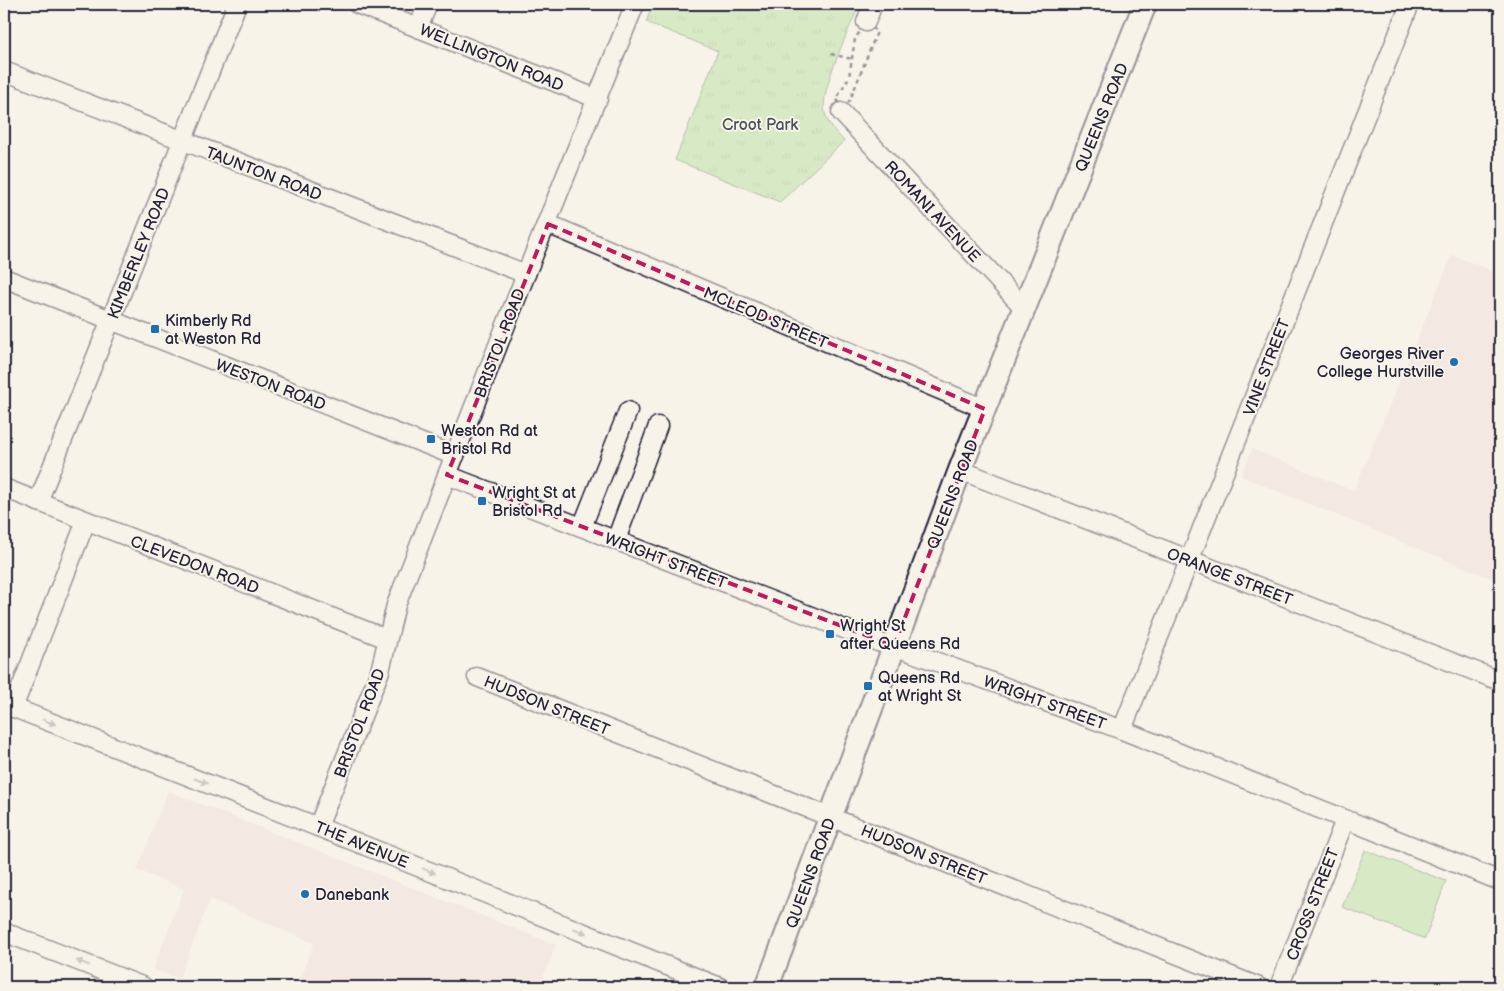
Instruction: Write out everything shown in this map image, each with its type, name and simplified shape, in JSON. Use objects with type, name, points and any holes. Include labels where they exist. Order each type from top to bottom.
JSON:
[{"type":"main road","name":"QUEENS ROAD","points":[[767,987],[960,470],[1145,4]]},
{"type":"street","name":"KIMBERLEY ROAD","points":[[38,502],[237,4]]},
{"type":"street","name":"WELLINGTON ROAD","points":[[357,4],[598,99]]},
{"type":"street","points":[[418,28],[428,4]]},
{"type":"street","name":"BRISTOL ROAD","points":[[318,827],[380,671],[396,606],[526,274],[548,224],[635,4]]},
{"type":"street","points":[[866,22],[873,4]]},
{"type":"street","name":"VINE STREET","points":[[1122,730],[1410,4]]},
{"type":"street","name":"TAUNTON ROAD","points":[[4,71],[182,142],[526,274]]},
{"type":"street","name":"ROMANI AVENUE","points":[[841,112],[1025,309]]},
{"type":"street","name":"MCLEOD STREET","points":[[548,224],[985,409]]},
{"type":"street","name":"WESTON ROAD","points":[[4,278],[455,456]]},
{"type":"street","points":[[582,527],[628,411]]},
{"type":"street","points":[[616,540],[658,426]]},
{"type":"street","name":"ORANGE STREET","points":[[960,470],[1500,681]]},
{"type":"street","name":"WRIGHT STREET","points":[[447,475],[878,642],[894,646],[1122,730],[1500,881]]},
{"type":"street","name":"CLEVEDON ROAD","points":[[4,488],[387,639]]},
{"type":"street","points":[[8,706],[86,521]]},
{"type":"street","name":"HUDSON STREET","points":[[477,677],[1259,987]]},
{"type":"street","name":"THE AVENUE","points":[[8,706],[720,987]]},
{"type":"street","name":"CROSS STREET","points":[[1279,987],[1345,820]]},
{"type":"street","points":[[4,932],[144,987]]},
{"type":"path","points":[[866,22],[877,32],[850,100],[841,112],[838,98],[849,77],[855,39],[866,22]]},
{"type":"path","points":[[831,54],[852,59]]},
{"type":"highlighted area","points":[[548,224],[985,409],[894,646],[447,475]]},
{"type":"shaded area","name":"Georges River College Hurstville","points":[[1452,255],[1500,274],[1500,582],[1241,476],[1252,449],[1354,491]]},
{"type":"shaded area","name":"Danebank","points":[[168,791],[556,945],[539,987],[296,987],[314,943],[210,899],[179,979],[153,969],[184,889],[137,870]]},
{"type":"green space","name":"Croot Park","points":[[653,4],[722,4],[734,9],[736,4],[840,4],[857,10],[835,62],[824,103],[828,121],[844,141],[780,202],[675,160],[718,51],[646,22]]},
{"type":"green space","points":[[1365,850],[1446,881],[1425,939],[1342,907]]},
{"type":"place","name":"Kimberly Rd at Weston Rd","points":[[155,329]]},
{"type":"place","name":"Georges River College Hurstville","points":[[1454,362]]},
{"type":"place","name":"Weston Rd at Bristol Rd","points":[[431,439]]},
{"type":"place","name":"Wright St at Bristol Rd","points":[[482,501]]},
{"type":"place","name":"Wright St after Queens Rd","points":[[830,634]]},
{"type":"place","name":"Queens Rd at Wright St","points":[[868,686]]},
{"type":"place","name":"Danebank","points":[[305,894]]}]
